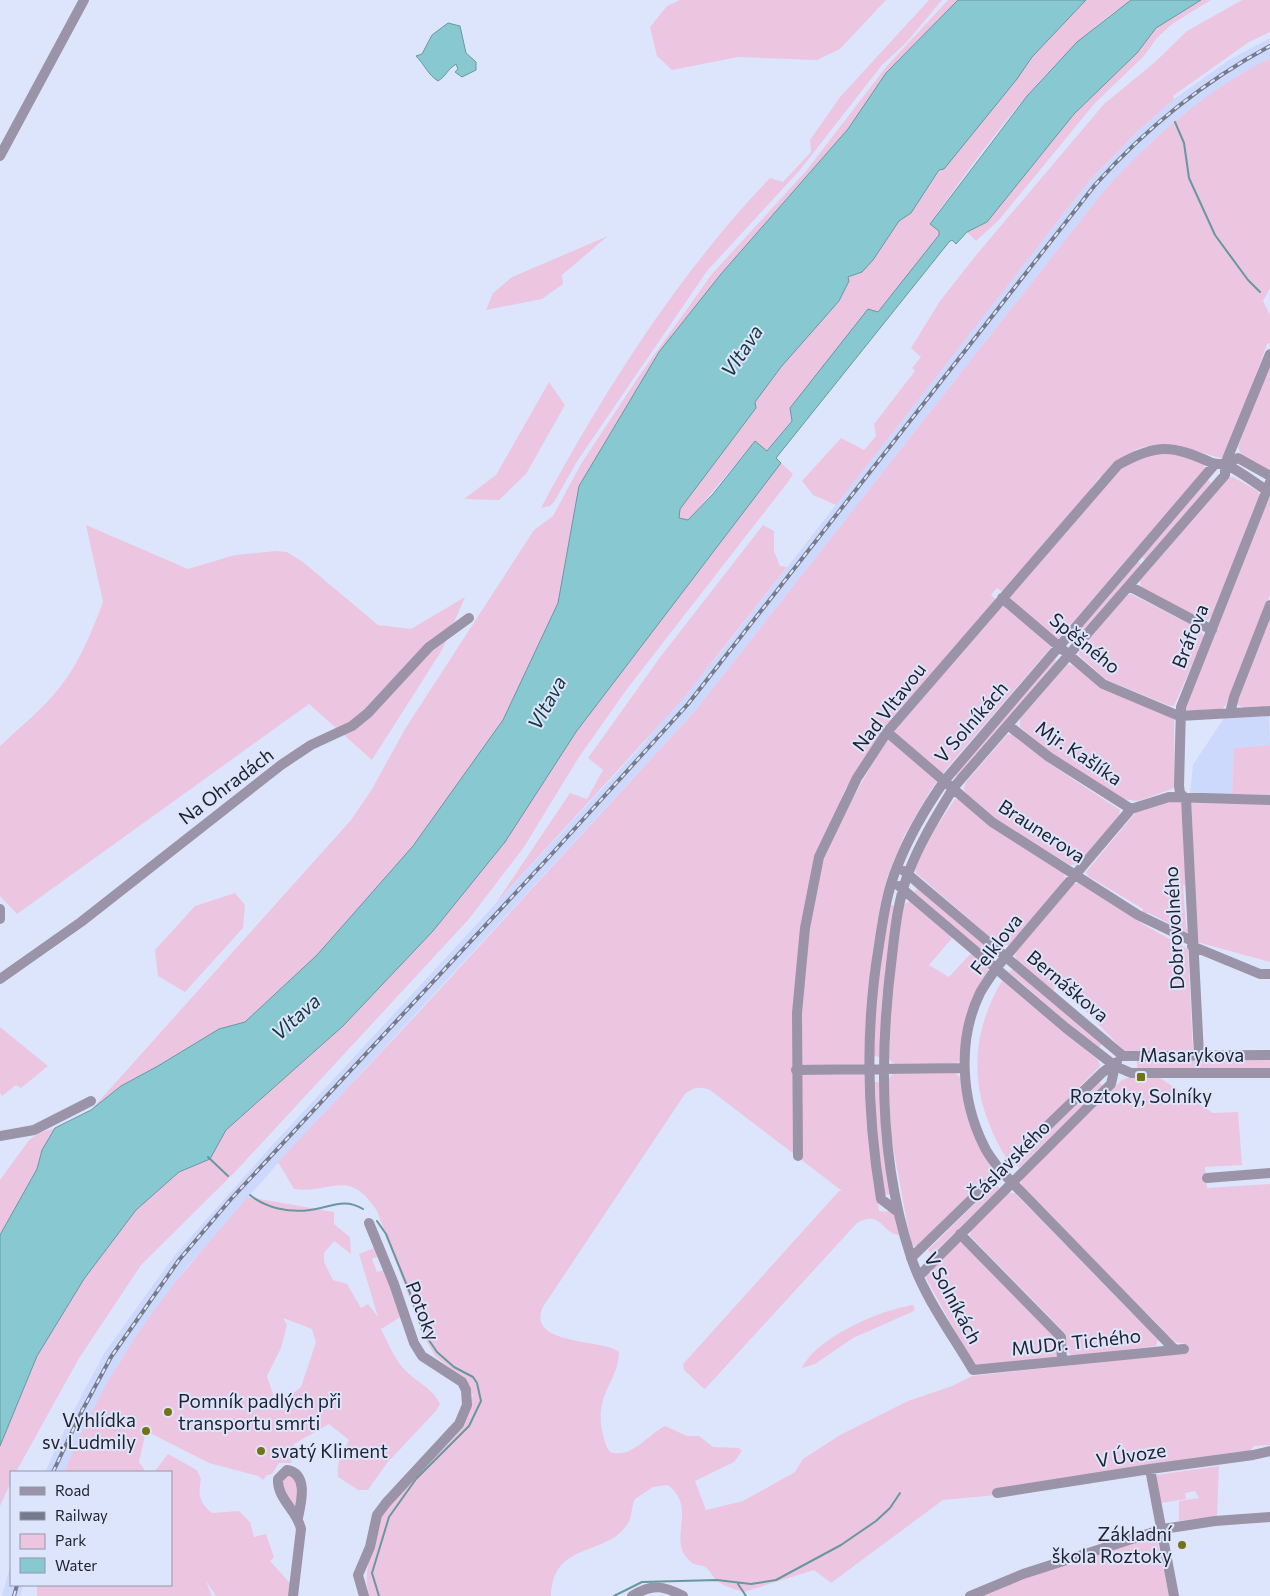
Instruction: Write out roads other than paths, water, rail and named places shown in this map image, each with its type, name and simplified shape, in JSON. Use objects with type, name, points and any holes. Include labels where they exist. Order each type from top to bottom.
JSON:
[{"type":"street","points":[[0,156],[84,0]]},
{"type":"street","name":"V Solníkách","points":[[973,1370],[919,1276],[911,1258],[898,1212],[887,1144],[884,1068],[890,972],[903,888],[908,874],[940,811],[954,788],[1225,475],[1226,464],[1270,354]]},
{"type":"street","name":"Nad Vltavou","points":[[798,1156],[797,1013],[805,928],[819,857],[857,778],[887,732],[1118,465],[1136,454],[1152,449],[1179,449],[1197,454],[1215,464]]},
{"type":"street","points":[[1215,464],[1226,464],[1238,458],[1270,476]]},
{"type":"street","name":"V Solníkách","points":[[898,1212],[881,1199],[872,1146],[869,1069],[870,1013],[875,971],[892,882],[897,867],[927,805],[945,780],[1215,464]]},
{"type":"street","points":[[1226,464],[1268,486]]},
{"type":"street","name":"Bráfova","points":[[1186,799],[1180,792],[1179,786],[1179,716],[1268,486]]},
{"type":"street","points":[[1130,586],[1212,630]]},
{"type":"street","name":"Spěšného","points":[[1002,598],[1103,684],[1179,716],[1270,711]]},
{"type":"street","points":[[1230,713],[1234,697],[1270,605]]},
{"type":"street","name":"Na Ohradách","points":[[0,979],[80,922],[281,765],[311,745],[352,726],[374,706],[429,647],[469,618]]},
{"type":"street","name":"Mjr. Kašlíka","points":[[1008,725],[1049,758],[1131,809]]},
{"type":"street","name":"Braunerova","points":[[887,732],[992,822],[1076,873],[1138,915],[1192,944],[1260,974],[1270,974]]},
{"type":"street","points":[[1131,809],[1168,797],[1270,800]]},
{"type":"street","name":"Dobrovolného","points":[[1186,799],[1199,1055]]},
{"type":"street","name":"Felklova","points":[[1131,809],[997,967],[980,994],[970,1021],[963,1068],[971,1114],[984,1147],[1001,1172],[1179,1349]]},
{"type":"street","name":"Bernáškova","points":[[897,867],[908,874],[1123,1056]]},
{"type":"street","name":"Bernáškova","points":[[892,882],[903,888],[1066,1028],[1115,1066]]},
{"type":"street","points":[[0,909],[0,919]]},
{"type":"street","name":"Masarykova","points":[[1123,1056],[1270,1055]]},
{"type":"street","name":"Čáslavského","points":[[911,1258],[1103,1072],[1115,1066],[1123,1056]]},
{"type":"street","name":"Masarykova","points":[[1115,1066],[1132,1073],[1270,1073]]},
{"type":"street","name":"Čáslavského","points":[[919,1276],[1111,1084],[1115,1066]]},
{"type":"street","points":[[796,1070],[963,1068]]},
{"type":"street","points":[[0,1136],[34,1130],[91,1101]]},
{"type":"street","points":[[1207,1178],[1270,1173]]},
{"type":"street","name":"Potoky","points":[[364,1596],[359,1586],[358,1575],[367,1554],[377,1516],[386,1503],[459,1424],[464,1416],[468,1397],[462,1382],[422,1356],[414,1343],[388,1269],[369,1224]]},
{"type":"street","points":[[960,1234],[1061,1337],[1062,1361]]},
{"type":"street","name":"MUDr. Tichého","points":[[973,1370],[1179,1349]]},
{"type":"street","name":"V Úvoze","points":[[998,1493],[1270,1451]]},
{"type":"street","points":[[1150,1469],[1160,1530],[1174,1596]]},
{"type":"street","points":[[970,1596],[1023,1574],[1160,1530],[1215,1521],[1270,1517]]},
{"type":"street","points":[[293,1596],[301,1529],[298,1518]]},
{"type":"street","points":[[632,1596],[644,1589],[656,1586],[666,1587],[683,1596]]},
{"type":"water","name":"Vltava","points":[[958,0],[1086,0],[1032,57],[1017,79],[944,169],[939,170],[911,213],[899,221],[873,260],[862,272],[848,277],[849,281],[839,301],[781,367],[755,402],[756,408],[680,509],[679,518],[688,520],[713,494],[755,441],[767,451],[792,421],[790,408],[868,309],[878,312],[939,235],[939,231],[930,224],[1027,96],[1077,42],[1131,0],[1201,0],[1156,28],[1137,53],[1074,114],[987,222],[967,232],[956,244],[952,240],[949,242],[776,458],[781,463],[576,732],[505,842],[433,931],[343,1026],[226,1130],[210,1159],[179,1172],[136,1210],[84,1279],[37,1356],[0,1446],[0,1235],[37,1169],[42,1150],[55,1128],[91,1110],[121,1086],[219,1029],[245,1022],[317,955],[413,846],[503,720],[558,603],[579,486],[659,352],[721,274],[848,129],[886,73]]},
{"type":"water","points":[[448,23],[460,26],[466,53],[476,62],[476,70],[462,77],[455,72],[458,69],[456,64],[438,81],[416,56],[422,54],[432,35]]},
{"type":"waterway","points":[[1175,122],[1184,143],[1189,178],[1215,235],[1248,280],[1260,292]]},
{"type":"waterway","points":[[208,1157],[228,1176]]},
{"type":"waterway","points":[[250,1195],[270,1206],[294,1211],[317,1209],[336,1204],[349,1204],[363,1209]]},
{"type":"waterway","points":[[377,1221],[386,1234],[410,1293],[422,1330],[437,1352],[454,1367],[473,1377],[477,1383],[481,1401],[469,1426],[416,1479],[389,1517],[372,1573],[379,1596]]},
{"type":"waterway","points":[[614,1596],[642,1582],[717,1580],[751,1584],[776,1580],[841,1545],[876,1521],[890,1508],[900,1493]]},
{"type":"waterway","points":[[738,1584],[746,1596]]},
{"type":"railway","points":[[53,1471],[82,1411],[111,1357],[179,1260],[231,1199],[549,857],[688,704],[1095,185],[1134,144],[1176,108],[1222,75],[1270,46]]},
{"type":"railway","points":[[14,1596],[17,1586]]},
{"type":"place","name":"Roztoky, Solníky","points":[[1141,1077]]},
{"type":"place","name":"Pomník padlých při transportu smrti","points":[[168,1412]]},
{"type":"place","name":"Vyhlídka sv. Ludmily","points":[[146,1431]]},
{"type":"place","name":"svatý Kliment","points":[[261,1451]]},
{"type":"place","name":"Základní škola Roztoky","points":[[1182,1545]]}]
